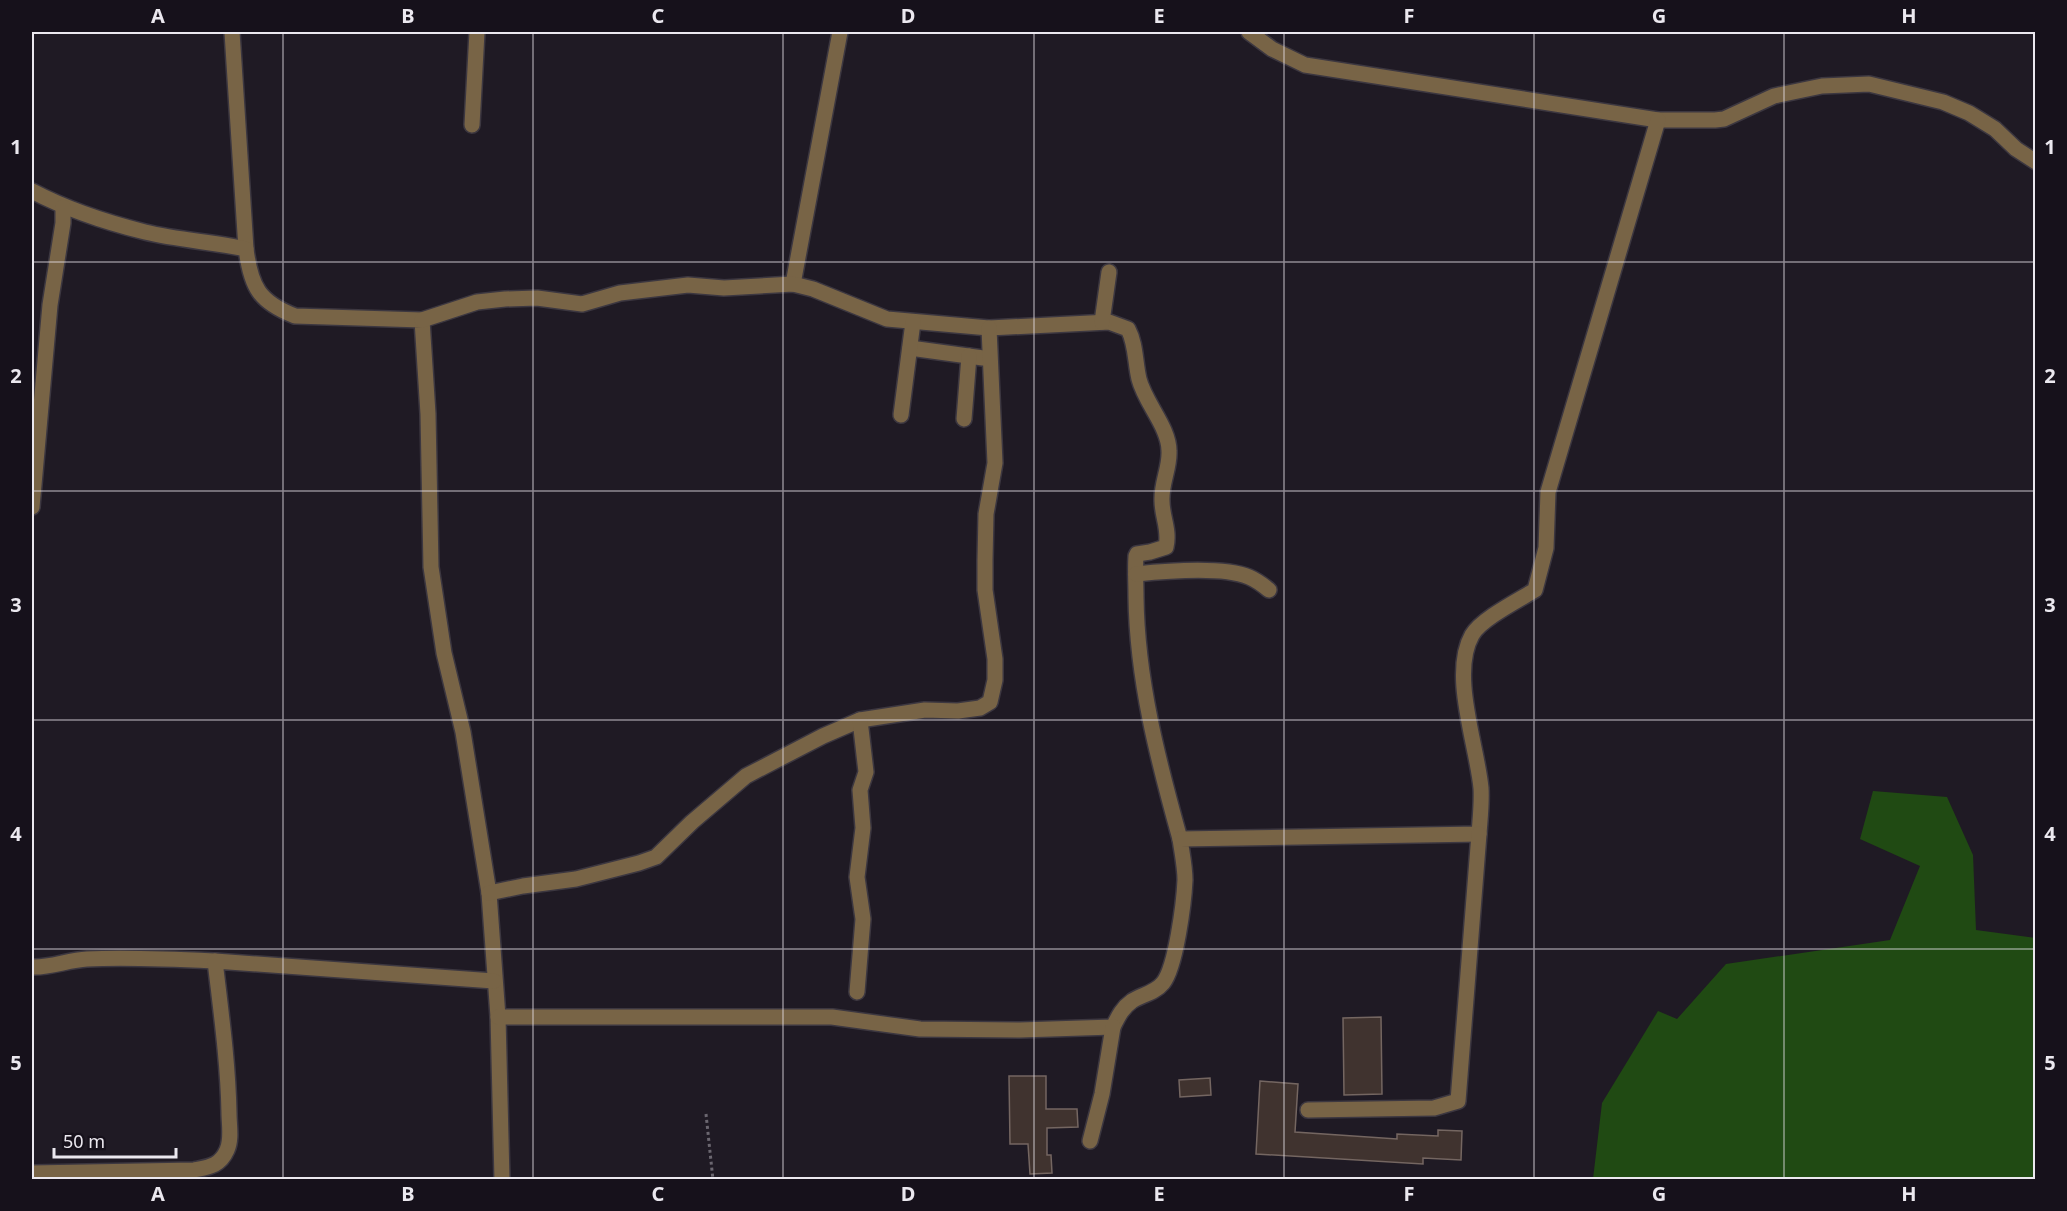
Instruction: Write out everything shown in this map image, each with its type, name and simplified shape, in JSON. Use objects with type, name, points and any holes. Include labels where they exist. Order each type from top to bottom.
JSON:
[{"type":"street","points":[[232,32],[246,249],[252,282],[260,294],[284,311],[296,316],[422,320],[477,302],[505,299],[537,298],[582,304],[620,293],[688,285],[724,288],[793,284],[813,289],[886,319],[989,328],[1102,322],[1118,324],[1128,329],[1132,337],[1140,383],[1150,408],[1164,431],[1169,449],[1168,467],[1162,483],[1162,503],[1168,532],[1166,547],[1137,554],[1136,613],[1145,698],[1159,762],[1180,839],[1185,878],[1174,954],[1168,975],[1158,988],[1133,1000],[1122,1010],[1113,1027],[1102,1094],[1090,1141]]},
{"type":"street","points":[[472,124],[477,32]]},
{"type":"street","points":[[793,284],[840,32]]},
{"type":"street","points":[[1249,32],[1272,49],[1305,65],[1658,120],[1724,119],[1774,96],[1822,86],[1869,84],[1943,102],[1970,113],[1995,129],[2016,149],[2036,162]]},
{"type":"street","points":[[1308,1110],[1434,1108],[1458,1101],[1481,789],[1464,694],[1465,655],[1473,633],[1491,617],[1535,590],[1546,548],[1548,492],[1658,120]]},
{"type":"street","points":[[32,191],[63,207],[147,232],[246,249]]},
{"type":"street","points":[[32,507],[50,305],[63,223],[63,207]]},
{"type":"street","points":[[1102,322],[1109,272]]},
{"type":"street","points":[[422,320],[428,414],[431,567],[444,653],[463,732],[489,893],[498,1017],[502,1179]]},
{"type":"street","points":[[901,415],[913,321]]},
{"type":"street","points":[[489,893],[576,879],[656,857],[692,822],[746,776],[824,735],[860,720],[925,710],[958,711],[980,708],[990,702],[995,680],[995,659],[985,590],[985,560],[986,514],[995,463],[989,328]]},
{"type":"street","points":[[910,348],[976,357],[964,419]]},
{"type":"street","points":[[1136,574],[1190,571],[1239,574],[1254,579],[1269,590]]},
{"type":"street","points":[[857,992],[863,920],[857,877],[864,828],[860,790],[866,772],[860,720]]},
{"type":"street","points":[[1180,839],[1479,834]]},
{"type":"street","points":[[32,967],[42,968],[79,960],[124,957],[215,961],[494,981]]},
{"type":"street","points":[[32,1173],[194,1170],[214,1167],[221,1161],[230,1139],[228,1078],[215,961]]},
{"type":"street","points":[[498,1017],[832,1017],[920,1029],[1020,1030],[1113,1027]]},
{"type":"path","points":[[706,1114],[713,1179]]},
{"type":"green space","points":[[1873,791],[1947,797],[1973,855],[1976,930],[2035,938],[2035,1179],[1593,1179],[1602,1103],[1658,1011],[1677,1019],[1726,964],[1890,940],[1920,866],[1860,839]]},
{"type":"building","points":[[1381,1017],[1382,1094],[1344,1095],[1343,1018]]},
{"type":"building","points":[[1009,1076],[1046,1076],[1046,1109],[1077,1109],[1078,1127],[1047,1128],[1047,1155],[1051,1155],[1052,1173],[1030,1174],[1028,1144],[1010,1144]]},
{"type":"building","points":[[1210,1078],[1211,1095],[1180,1097],[1179,1080]]},
{"type":"building","points":[[1260,1081],[1298,1084],[1295,1132],[1397,1139],[1397,1134],[1438,1136],[1438,1130],[1462,1131],[1461,1160],[1423,1158],[1423,1164],[1256,1154]]}]
